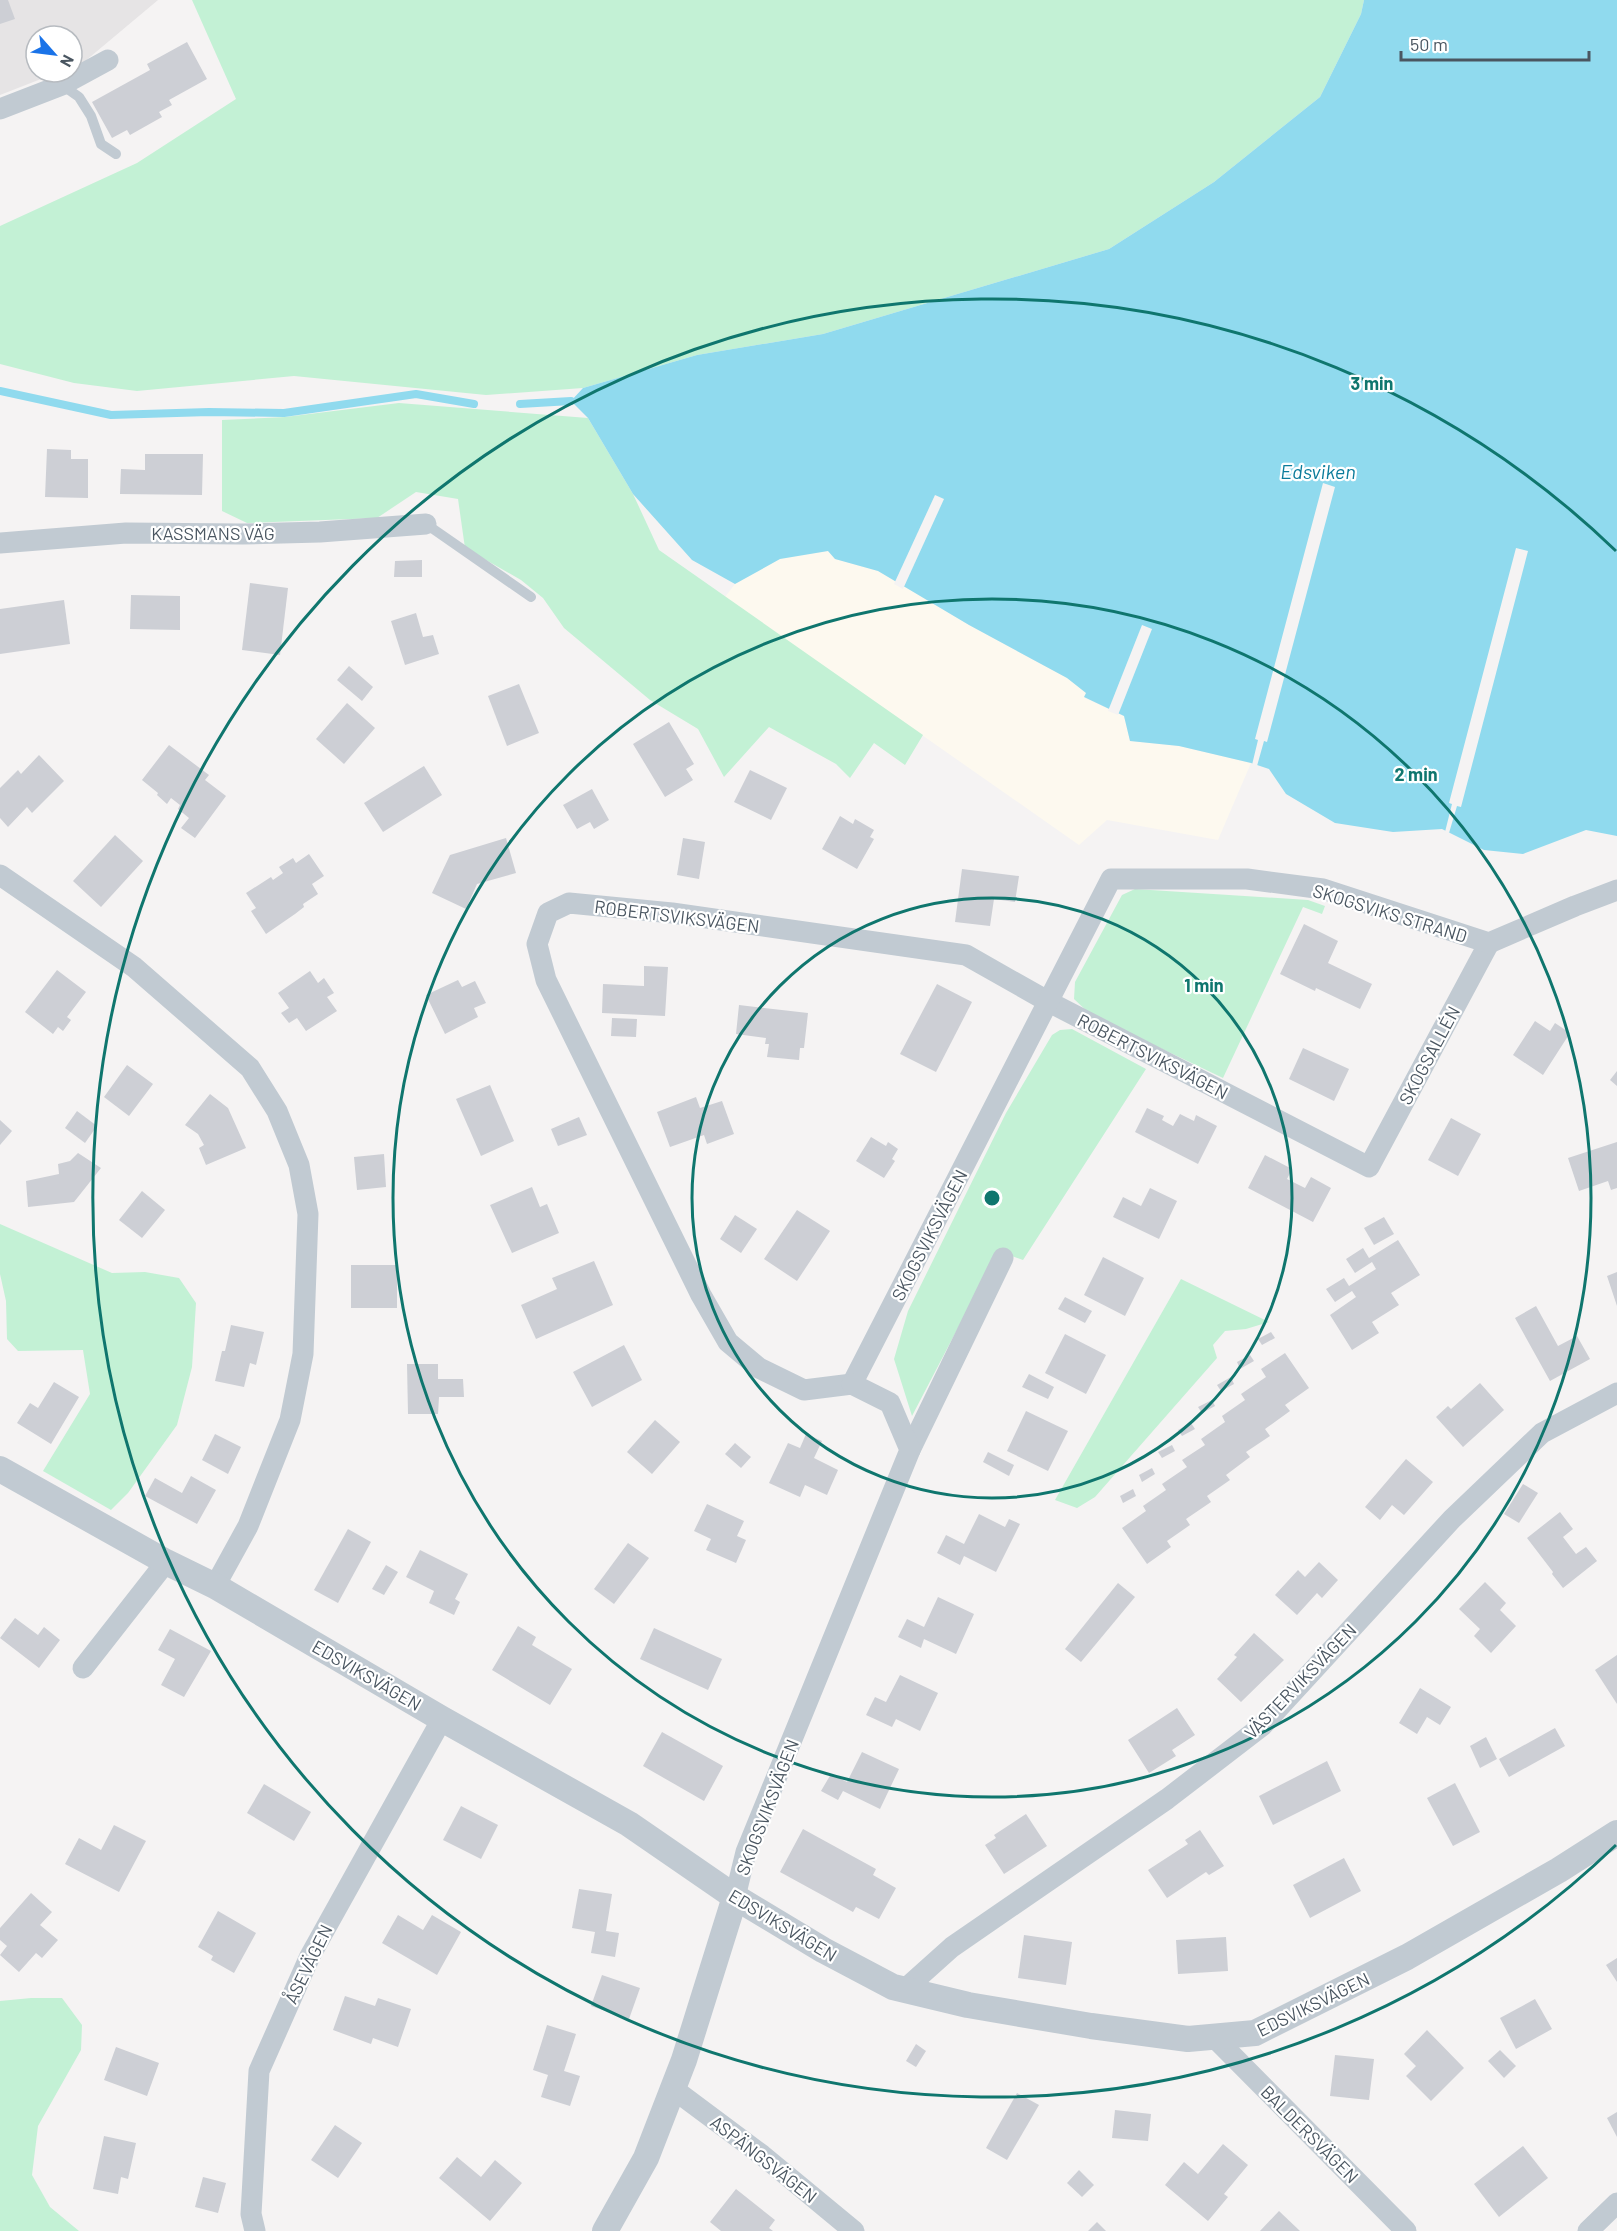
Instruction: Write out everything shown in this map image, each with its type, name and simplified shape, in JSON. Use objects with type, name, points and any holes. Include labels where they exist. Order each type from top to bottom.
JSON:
[{"type":"street","points":[[0,109],[62,85],[108,60]]},
{"type":"street","name":"KASSMANS VÄG","points":[[0,543],[126,533],[320,532],[426,524]]},
{"type":"street","points":[[0,875],[134,967],[250,1068],[277,1111],[299,1165],[308,1214],[303,1354],[290,1420],[248,1526],[215,1586]]},
{"type":"street","name":"SKOGSVIKS STRAND","points":[[1048,1002],[1111,879],[1247,879],[1323,889],[1489,943],[1617,890]]},
{"type":"street","name":"ROBERTSVIKSVÄGEN","points":[[852,1384],[804,1390],[759,1368],[728,1342],[701,1295],[546,980],[537,945],[548,913],[568,903],[672,913],[966,955],[1048,1002],[1369,1167]]},
{"type":"street","name":"SKOGSALLÉN","points":[[1369,1167],[1489,943]]},
{"type":"street","name":"SKOGSVIKSVÄGEN","points":[[852,1384],[1048,1002]]},
{"type":"street","name":"SKOGSVIKSVÄGEN","points":[[605,2231],[646,2158],[684,2060],[735,1897],[746,1852],[910,1450],[1003,1258]]},
{"type":"street","points":[[852,1384],[890,1403],[910,1450]]},
{"type":"street","name":"VÄSTERVIKSVÄGEN","points":[[904,1990],[952,1947],[1167,1799],[1262,1726],[1452,1519],[1542,1432],[1617,1393]]},
{"type":"street","name":"EDSVIKSVÄGEN","points":[[0,1469],[166,1562],[215,1586],[442,1719],[629,1824],[735,1897],[823,1950],[893,1987],[968,2006],[1188,2039],[1255,2033],[1407,1958],[1559,1870],[1617,1833]]},
{"type":"street","points":[[83,1668],[166,1562]]},
{"type":"street","name":"ÅSEVÄGEN","points":[[255,2231],[251,2214],[259,2071],[310,1956],[442,1719]]},
{"type":"street","name":"BALDERSVÄGEN","points":[[1214,2037],[1406,2231]]},
{"type":"street","name":"ASPÄNGSVÄGEN","points":[[672,2088],[762,2155],[854,2231]]},
{"type":"street","points":[[1588,2231],[1617,2203]]},
{"type":"lane","points":[[62,85],[79,97],[91,116],[101,144],[116,154]]},
{"type":"lane","points":[[426,524],[531,597]]},
{"type":"shaded area","points":[[0,0],[158,0],[84,62],[84,24],[24,24],[24,84],[28,84],[0,95]]},
{"type":"shaded area","points":[[828,551],[835,559],[878,571],[969,625],[1067,678],[1087,693],[1085,698],[1124,716],[1130,741],[1179,746],[1251,763],[1218,840],[1107,820],[1079,845],[725,597],[735,584],[780,558]]},
{"type":"green space","points":[[192,0],[1364,0],[1361,14],[1320,97],[1214,182],[1109,249],[823,334],[697,355],[583,388],[486,395],[294,376],[137,391],[74,383],[0,364],[0,226],[137,163],[236,99]]},
{"type":"green space","points":[[399,403],[588,418],[633,494],[659,550],[923,735],[905,765],[874,743],[850,778],[836,764],[769,727],[724,777],[698,729],[650,700],[564,628],[543,598],[521,580],[465,548],[458,499],[416,492],[377,518],[247,523],[222,511],[222,420],[285,417]]},
{"type":"green space","points":[[1135,889],[1308,900],[1325,906],[1322,914],[1303,907],[1223,1078],[1091,1015],[1074,999],[1075,982],[1122,895]]},
{"type":"green space","points":[[1072,1029],[1146,1069],[1023,1260],[998,1251],[912,1416],[894,1359],[908,1311],[1006,1113],[1052,1035],[1060,1030]]},
{"type":"green space","points":[[0,1224],[112,1273],[145,1272],[179,1278],[196,1303],[192,1367],[177,1425],[128,1493],[111,1510],[43,1471],[90,1394],[83,1350],[18,1351],[7,1339],[6,1301],[0,1274]]},
{"type":"green space","points":[[1181,1279],[1269,1322],[1246,1329],[1225,1331],[1213,1345],[1217,1358],[1095,1497],[1077,1508],[1055,1500]]},
{"type":"green space","points":[[62,1998],[82,2025],[81,2050],[38,2126],[32,2175],[50,2207],[79,2231],[0,2231],[0,2001]]},
{"type":"water","name":"Edsviken","points":[[1364,0],[1617,0],[1617,836],[1586,830],[1523,854],[1484,850],[1442,829],[1393,832],[1335,823],[1286,794],[1269,769],[1179,746],[1130,741],[1124,716],[1084,697],[1086,693],[1067,678],[969,625],[878,571],[835,559],[828,551],[780,559],[735,584],[692,560],[633,494],[588,418],[571,401],[583,388],[697,355],[823,334],[1109,249],[1214,182],[1320,97],[1361,14]]},
{"type":"pier","points":[[1323,483],[1335,487],[1267,742],[1264,741],[1257,766],[1252,765],[1258,740],[1255,739]]},
{"type":"pier","points":[[935,495],[944,499],[903,589],[894,584]]},
{"type":"pier","points":[[1516,548],[1528,551],[1461,807],[1457,806],[1449,833],[1445,832],[1452,804],[1449,803]]},
{"type":"pier","points":[[1142,625],[1152,629],[1118,715],[1108,711]]},
{"type":"building","points":[[0,0],[8,0],[15,19],[0,24]]},
{"type":"building","points":[[187,42],[207,79],[169,100],[172,105],[159,112],[162,117],[130,135],[127,130],[112,138],[92,102],[150,70],[147,64]]},
{"type":"building","points":[[47,449],[71,450],[71,459],[88,459],[88,498],[45,497]]},
{"type":"building","points":[[145,454],[203,454],[202,495],[120,494],[121,469],[145,470]]},
{"type":"building","points":[[422,560],[422,577],[394,577],[395,561]]},
{"type":"building","points":[[250,583],[288,588],[280,655],[242,650]]},
{"type":"building","points":[[131,595],[180,596],[180,630],[130,629]]},
{"type":"building","points":[[64,600],[70,644],[0,654],[0,609]]},
{"type":"building","points":[[416,613],[423,637],[433,635],[439,654],[405,665],[391,621]]},
{"type":"building","points":[[349,666],[373,687],[362,701],[337,680]]},
{"type":"building","points":[[519,684],[539,733],[507,746],[488,696]]},
{"type":"building","points":[[347,703],[375,728],[344,764],[316,739]]},
{"type":"building","points":[[669,722],[694,764],[686,769],[693,780],[665,797],[633,744]]},
{"type":"building","points":[[169,745],[209,775],[205,780],[226,796],[195,838],[181,828],[189,818],[178,809],[180,805],[171,798],[167,804],[142,780]]},
{"type":"building","points":[[39,755],[64,781],[32,813],[27,807],[8,827],[0,818],[0,788],[18,770],[21,774]]},
{"type":"building","points":[[424,766],[442,795],[383,832],[364,803]]},
{"type":"building","points":[[750,770],[787,788],[771,820],[734,802]]},
{"type":"building","points":[[592,789],[609,820],[594,829],[590,822],[577,829],[563,805]]},
{"type":"building","points":[[840,816],[853,824],[855,819],[874,830],[870,837],[874,839],[857,869],[822,849]]},
{"type":"building","points":[[115,835],[143,861],[101,907],[73,881]]},
{"type":"building","points":[[506,838],[516,873],[477,884],[466,909],[432,893],[450,855]]},
{"type":"building","points":[[683,838],[705,842],[699,879],[677,875]]},
{"type":"building","points":[[309,854],[324,876],[312,884],[318,894],[303,904],[304,907],[295,914],[266,934],[251,911],[256,908],[246,893],[271,877],[273,880],[283,873],[279,867],[293,858],[296,863]]},
{"type":"building","points":[[962,869],[1019,876],[1015,902],[994,899],[990,926],[955,922]]},
{"type":"building","points":[[1304,924],[1338,941],[1328,963],[1372,984],[1360,1009],[1280,974]]},
{"type":"building","points":[[644,966],[668,967],[665,1016],[602,1013],[603,984],[644,986]]},
{"type":"building","points":[[57,970],[86,992],[67,1017],[71,1020],[63,1031],[58,1027],[53,1034],[25,1012]]},
{"type":"building","points":[[310,971],[318,983],[324,978],[334,993],[327,997],[337,1011],[306,1031],[297,1018],[289,1023],[281,1013],[289,1008],[278,993]]},
{"type":"building","points":[[458,980],[462,987],[475,981],[486,1003],[474,1008],[478,1017],[445,1034],[426,995]]},
{"type":"building","points":[[937,984],[972,1002],[936,1072],[900,1054]]},
{"type":"building","points":[[739,1005],[808,1013],[804,1048],[800,1048],[799,1060],[767,1057],[769,1044],[765,1044],[766,1038],[736,1034]]},
{"type":"building","points":[[612,1018],[637,1019],[636,1037],[611,1036]]},
{"type":"building","points":[[1535,1021],[1550,1031],[1555,1023],[1570,1033],[1543,1075],[1513,1055]]},
{"type":"building","points":[[1303,1048],[1349,1069],[1334,1101],[1289,1079]]},
{"type":"building","points":[[127,1065],[153,1084],[129,1116],[104,1097]]},
{"type":"building","points":[[1617,1071],[1617,1086],[1610,1080]]},
{"type":"building","points":[[490,1085],[514,1141],[481,1156],[456,1099]]},
{"type":"building","points":[[210,1094],[228,1108],[246,1148],[206,1165],[199,1148],[204,1145],[198,1134],[185,1125]]},
{"type":"building","points":[[696,1097],[700,1108],[722,1101],[734,1134],[707,1144],[704,1135],[670,1147],[657,1112]]},
{"type":"building","points":[[1147,1108],[1164,1116],[1162,1120],[1173,1126],[1180,1114],[1194,1121],[1196,1115],[1217,1126],[1198,1164],[1135,1132]]},
{"type":"building","points":[[77,1111],[97,1126],[85,1143],[65,1128]]},
{"type":"building","points":[[579,1117],[587,1135],[558,1146],[551,1129]]},
{"type":"building","points":[[1451,1118],[1481,1134],[1458,1176],[1428,1160]]},
{"type":"building","points":[[0,1120],[12,1131],[0,1145]]},
{"type":"building","points":[[871,1137],[886,1146],[888,1142],[898,1149],[892,1159],[895,1161],[884,1178],[856,1161]]},
{"type":"building","points":[[1617,1142],[1617,1188],[1611,1190],[1608,1181],[1579,1191],[1568,1158]]},
{"type":"building","points":[[78,1153],[101,1168],[74,1202],[28,1207],[26,1181],[59,1174],[58,1164],[70,1161]]},
{"type":"building","points":[[384,1154],[386,1187],[357,1190],[354,1157]]},
{"type":"building","points":[[1265,1155],[1292,1169],[1287,1179],[1305,1188],[1311,1177],[1331,1188],[1313,1222],[1248,1188]]},
{"type":"building","points":[[532,1187],[540,1207],[547,1204],[559,1233],[512,1253],[490,1205]]},
{"type":"building","points":[[1150,1188],[1177,1201],[1159,1239],[1113,1217],[1123,1197],[1141,1206]]},
{"type":"building","points":[[142,1191],[165,1210],[142,1238],[119,1220]]},
{"type":"building","points":[[797,1210],[830,1231],[797,1281],[764,1259]]},
{"type":"building","points":[[735,1215],[757,1229],[741,1253],[720,1239]]},
{"type":"building","points":[[1384,1217],[1394,1234],[1374,1245],[1364,1228]]},
{"type":"building","points":[[1398,1240],[1420,1275],[1391,1293],[1399,1305],[1372,1322],[1379,1333],[1352,1350],[1330,1315],[1356,1297],[1352,1291],[1335,1302],[1326,1289],[1344,1278],[1349,1286],[1376,1269],[1372,1262],[1355,1273],[1346,1259],[1363,1248],[1369,1258]]},
{"type":"building","points":[[1103,1257],[1144,1278],[1125,1316],[1084,1295]]},
{"type":"building","points":[[594,1261],[613,1305],[536,1339],[521,1305],[557,1289],[552,1278]]},
{"type":"building","points":[[351,1265],[397,1265],[397,1308],[351,1308]]},
{"type":"building","points":[[1617,1272],[1617,1306],[1607,1276]]},
{"type":"building","points":[[1065,1297],[1092,1311],[1085,1323],[1058,1309]]},
{"type":"building","points":[[1536,1306],[1558,1346],[1577,1336],[1590,1359],[1550,1381],[1515,1318]]},
{"type":"building","points":[[231,1325],[264,1332],[256,1365],[250,1363],[244,1387],[215,1381]]},
{"type":"building","points":[[1271,1332],[1275,1338],[1262,1345],[1258,1339]]},
{"type":"building","points":[[1065,1334],[1106,1355],[1086,1394],[1045,1373]]},
{"type":"building","points":[[624,1345],[642,1380],[592,1407],[573,1372]]},
{"type":"building","points":[[1285,1353],[1309,1388],[1285,1405],[1290,1411],[1265,1429],[1270,1436],[1246,1452],[1250,1457],[1226,1475],[1230,1480],[1207,1496],[1211,1502],[1186,1519],[1190,1525],[1167,1541],[1171,1547],[1147,1564],[1122,1528],[1146,1511],[1143,1506],[1166,1490],[1162,1484],[1187,1467],[1182,1460],[1205,1445],[1201,1439],[1225,1422],[1222,1416],[1245,1400],[1241,1394],[1266,1377],[1261,1369]]},
{"type":"building","points":[[1250,1355],[1254,1361],[1240,1369],[1237,1362]]},
{"type":"building","points":[[407,1364],[438,1364],[438,1379],[463,1379],[464,1397],[439,1397],[438,1414],[408,1414]]},
{"type":"building","points":[[1029,1374],[1054,1387],[1048,1399],[1022,1387]]},
{"type":"building","points":[[1231,1377],[1234,1384],[1221,1391],[1217,1385]]},
{"type":"building","points":[[54,1382],[79,1397],[51,1444],[17,1423],[30,1403],[38,1408]]},
{"type":"building","points":[[1480,1383],[1504,1410],[1463,1447],[1436,1417],[1448,1406],[1451,1409]]},
{"type":"building","points":[[1212,1400],[1215,1406],[1202,1413],[1198,1407]]},
{"type":"building","points":[[1026,1411],[1068,1431],[1048,1471],[1007,1451]]},
{"type":"building","points":[[655,1420],[680,1442],[652,1474],[627,1452]]},
{"type":"building","points":[[1191,1423],[1195,1429],[1182,1436],[1178,1430]]},
{"type":"building","points":[[215,1434],[241,1447],[228,1474],[202,1460]]},
{"type":"building","points":[[806,1434],[822,1441],[814,1458],[838,1470],[827,1495],[805,1485],[800,1497],[769,1483],[788,1443],[800,1448]]},
{"type":"building","points":[[735,1443],[751,1457],[741,1468],[725,1454]]},
{"type":"building","points":[[1172,1445],[1175,1451],[1162,1458],[1158,1452]]},
{"type":"building","points":[[988,1452],[1014,1465],[1009,1476],[983,1462]]},
{"type":"building","points":[[1406,1459],[1433,1482],[1404,1515],[1392,1505],[1380,1520],[1365,1507]]},
{"type":"building","points":[[1152,1468],[1155,1474],[1142,1482],[1139,1475]]},
{"type":"building","points":[[191,1476],[216,1490],[197,1524],[145,1496],[155,1478],[182,1493]]},
{"type":"building","points":[[1523,1484],[1538,1493],[1519,1523],[1504,1514]]},
{"type":"building","points":[[1133,1489],[1136,1496],[1123,1503],[1120,1496]]},
{"type":"building","points":[[707,1504],[744,1521],[737,1536],[746,1540],[736,1563],[706,1550],[711,1539],[694,1531]]},
{"type":"building","points":[[1560,1512],[1573,1529],[1563,1537],[1576,1554],[1586,1547],[1597,1561],[1563,1588],[1527,1538]]},
{"type":"building","points":[[979,1514],[1005,1527],[1009,1519],[1020,1524],[996,1572],[964,1556],[960,1565],[937,1553],[946,1535],[964,1544]]},
{"type":"building","points":[[348,1529],[371,1542],[338,1603],[314,1590]]},
{"type":"building","points":[[628,1543],[649,1558],[614,1604],[594,1589]]},
{"type":"building","points":[[420,1550],[468,1574],[455,1599],[460,1602],[454,1615],[429,1603],[434,1591],[406,1577]]},
{"type":"building","points":[[1319,1562],[1338,1580],[1322,1598],[1317,1593],[1297,1615],[1275,1595],[1298,1570],[1305,1577]]},
{"type":"building","points":[[386,1565],[398,1572],[384,1595],[372,1589]]},
{"type":"building","points":[[1485,1582],[1506,1603],[1500,1610],[1516,1626],[1491,1653],[1474,1636],[1480,1629],[1459,1609]]},
{"type":"building","points":[[1118,1583],[1135,1597],[1081,1662],[1065,1649]]},
{"type":"building","points":[[938,1597],[974,1614],[956,1654],[924,1639],[921,1648],[898,1637],[907,1619],[924,1627]]},
{"type":"building","points":[[15,1618],[38,1635],[44,1627],[60,1640],[39,1668],[0,1638]]},
{"type":"building","points":[[518,1626],[536,1637],[532,1645],[572,1669],[550,1705],[492,1670]]},
{"type":"building","points":[[654,1628],[722,1659],[708,1690],[640,1659]]},
{"type":"building","points":[[170,1629],[211,1651],[184,1697],[161,1685],[175,1659],[158,1650]]},
{"type":"building","points":[[1254,1633],[1284,1660],[1241,1702],[1217,1679]]},
{"type":"building","points":[[1617,1655],[1617,1704],[1595,1670]]},
{"type":"building","points":[[900,1675],[938,1693],[920,1731],[896,1719],[892,1727],[866,1715],[875,1697],[886,1702]]},
{"type":"building","points":[[1420,1688],[1451,1707],[1440,1725],[1427,1717],[1417,1734],[1399,1723]]},
{"type":"building","points":[[1177,1708],[1195,1735],[1172,1750],[1176,1756],[1149,1773],[1128,1740]]},
{"type":"building","points":[[1555,1728],[1565,1746],[1509,1777],[1499,1759]]},
{"type":"building","points":[[662,1732],[723,1766],[704,1801],[643,1766]]},
{"type":"building","points":[[1486,1737],[1497,1759],[1480,1768],[1470,1746]]},
{"type":"building","points":[[862,1752],[899,1769],[880,1809],[843,1791],[838,1800],[821,1791],[831,1774],[847,1782]]},
{"type":"building","points":[[1327,1761],[1341,1791],[1273,1825],[1259,1796]]},
{"type":"building","points":[[1455,1783],[1480,1832],[1453,1846],[1427,1798]]},
{"type":"building","points":[[264,1784],[311,1812],[294,1841],[247,1813]]},
{"type":"building","points":[[461,1806],[498,1825],[481,1859],[443,1840]]},
{"type":"building","points":[[1026,1814],[1047,1846],[1004,1874],[985,1845],[996,1838],[994,1835]]},
{"type":"building","points":[[114,1825],[146,1841],[119,1892],[65,1864],[79,1838],[101,1850]]},
{"type":"building","points":[[803,1829],[876,1869],[873,1875],[896,1888],[879,1919],[856,1907],[853,1912],[780,1872]]},
{"type":"building","points":[[1200,1830],[1224,1866],[1209,1875],[1206,1872],[1167,1898],[1148,1870],[1188,1844],[1185,1840]]},
{"type":"building","points":[[1344,1858],[1361,1891],[1310,1918],[1293,1885]]},
{"type":"building","points":[[579,1889],[612,1894],[606,1931],[619,1933],[615,1957],[591,1953],[595,1932],[572,1928]]},
{"type":"building","points":[[31,1893],[52,1912],[40,1925],[58,1940],[42,1958],[36,1953],[19,1972],[0,1955],[7,1946],[0,1940],[0,1928]]},
{"type":"building","points":[[218,1911],[256,1933],[234,1973],[211,1960],[213,1956],[198,1947]]},
{"type":"building","points":[[398,1915],[423,1930],[432,1915],[461,1932],[437,1975],[382,1943]]},
{"type":"building","points":[[1024,1935],[1072,1942],[1066,1985],[1018,1978]]},
{"type":"building","points":[[1226,1937],[1228,1971],[1178,1974],[1176,1940]]},
{"type":"building","points":[[1617,1958],[1617,1982],[1606,1965]]},
{"type":"building","points":[[602,1975],[640,1988],[629,2019],[591,2006]]},
{"type":"building","points":[[345,1996],[375,2006],[378,1998],[411,2009],[398,2047],[373,2038],[371,2044],[333,2030]]},
{"type":"building","points":[[1535,1999],[1552,2029],[1516,2049],[1500,2018]]},
{"type":"building","points":[[547,2025],[576,2034],[564,2071],[580,2076],[570,2106],[541,2097],[548,2075],[533,2070]]},
{"type":"building","points":[[1427,2030],[1464,2068],[1431,2101],[1406,2076],[1416,2066],[1404,2054]]},
{"type":"building","points":[[916,2044],[926,2051],[916,2067],[906,2061]]},
{"type":"building","points":[[116,2047],[159,2063],[147,2096],[104,2080]]},
{"type":"building","points":[[1500,2050],[1516,2066],[1504,2078],[1488,2061]]},
{"type":"building","points":[[1335,2055],[1374,2059],[1369,2100],[1330,2096]]},
{"type":"building","points":[[1017,2093],[1039,2105],[1007,2160],[986,2148]]},
{"type":"building","points":[[1115,2110],[1151,2114],[1148,2141],[1112,2138]]},
{"type":"building","points":[[1617,2112],[1617,2137],[1607,2118]]},
{"type":"building","points":[[335,2125],[362,2143],[338,2178],[311,2160]]},
{"type":"building","points":[[104,2136],[136,2143],[128,2179],[121,2177],[118,2194],[93,2189]]},
{"type":"building","points":[[1223,2144],[1248,2165],[1224,2194],[1228,2197],[1208,2221],[1165,2185],[1184,2162],[1198,2174]]},
{"type":"building","points":[[1523,2146],[1548,2178],[1499,2217],[1474,2184]]},
{"type":"building","points":[[457,2157],[481,2177],[495,2160],[522,2183],[490,2221],[439,2178]]},
{"type":"building","points":[[1079,2170],[1094,2185],[1082,2197],[1067,2183]]},
{"type":"building","points":[[203,2177],[226,2183],[218,2213],[195,2207]]},
{"type":"building","points":[[736,2189],[775,2220],[769,2228],[773,2231],[721,2231],[710,2222]]},
{"type":"building","points":[[1279,2211],[1300,2231],[1260,2231]]},
{"type":"building","points":[[1097,2222],[1106,2231],[1088,2231]]},
{"type":"waterway","points":[[0,391],[111,415],[209,412],[284,413],[416,394],[474,404]]},
{"type":"waterway","points":[[520,404],[571,401]]}]
